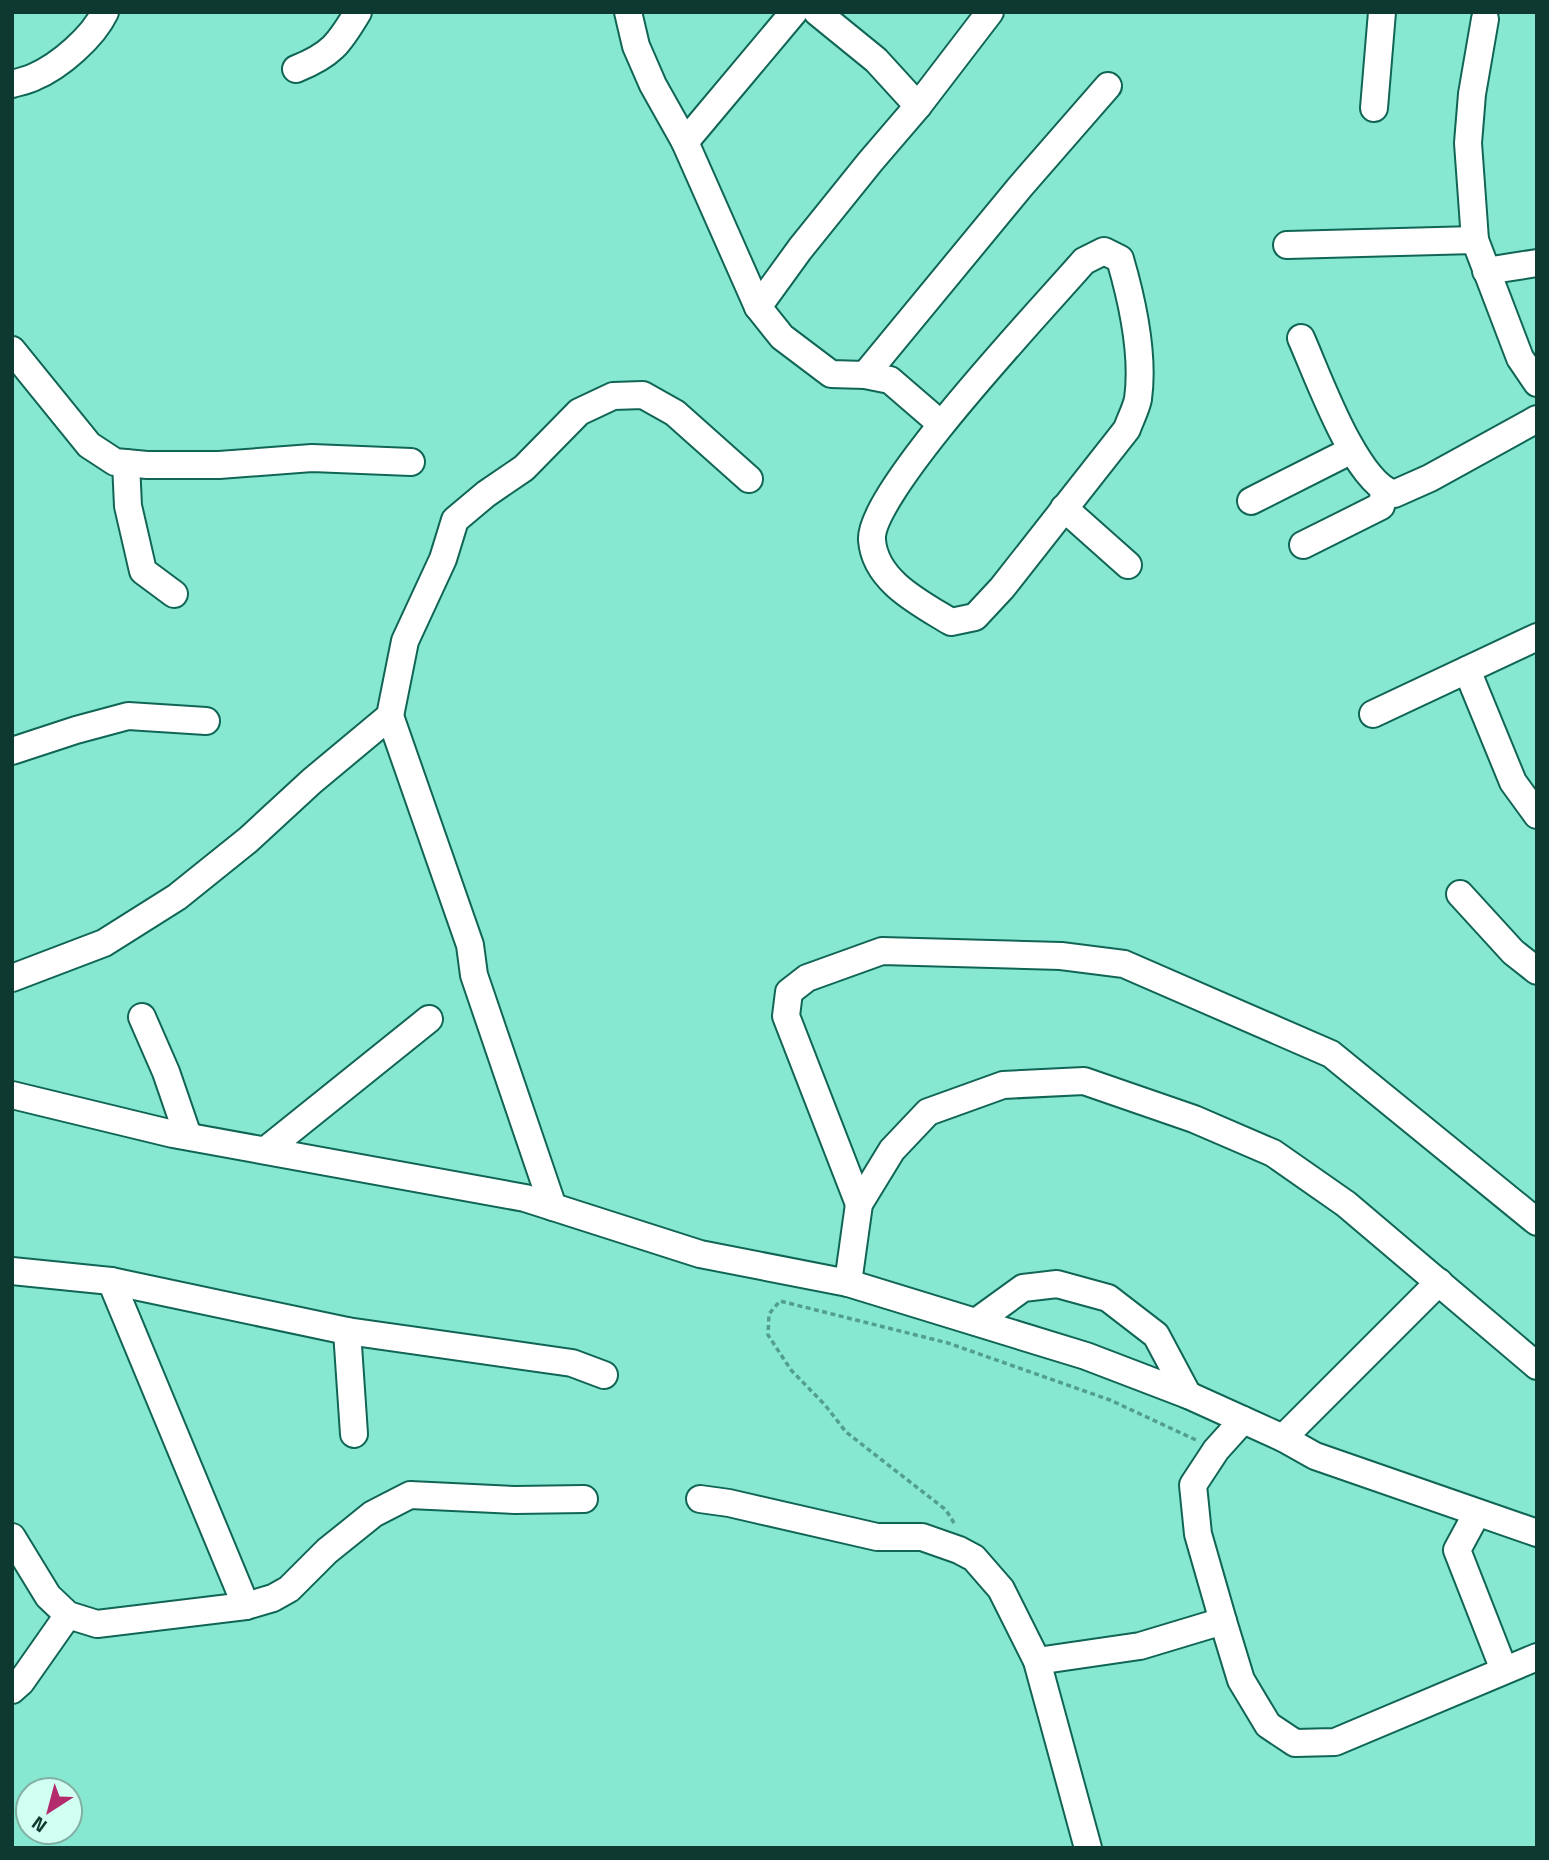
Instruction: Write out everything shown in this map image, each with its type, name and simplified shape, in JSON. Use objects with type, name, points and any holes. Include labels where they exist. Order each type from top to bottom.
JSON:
[{"type":"street","points":[[12,83],[35,77],[72,52],[99,24],[105,12]]},
{"type":"street","points":[[296,69],[319,60],[340,43],[358,12]]},
{"type":"street","points":[[628,12],[636,46],[685,142],[758,307],[782,337],[831,374],[865,375],[890,380],[941,424]]},
{"type":"street","points":[[685,142],[794,12]]},
{"type":"street","points":[[817,12],[876,60],[918,106]]},
{"type":"street","points":[[758,307],[990,12]]},
{"type":"street","points":[[1374,108],[1382,12]]},
{"type":"street","points":[[1485,19],[1472,93],[1468,143],[1475,240],[1520,358],[1537,383]]},
{"type":"street","points":[[865,375],[1020,187],[1108,86]]},
{"type":"street","points":[[1287,245],[1475,240]]},
{"type":"street","points":[[1104,251],[1120,259],[1127,283],[1139,354],[1138,400],[1126,429],[1002,588],[975,617],[951,622],[904,593],[878,563],[872,539],[881,508],[941,424],[1084,261],[1104,251]]},
{"type":"street","points":[[1486,271],[1537,263]]},
{"type":"street","points":[[1301,338],[1352,450],[1372,480],[1385,491],[1394,494],[1430,478],[1537,419]]},
{"type":"street","points":[[12,350],[89,445],[115,462],[219,465],[312,458],[411,462]]},
{"type":"street","points":[[553,1207],[474,975],[470,945],[390,716],[405,641],[443,559],[455,520],[486,494],[524,468],[579,412],[613,396],[643,395],[675,413],[749,479]]},
{"type":"street","points":[[1251,500],[1352,450]]},
{"type":"street","points":[[126,463],[128,506],[143,571],[174,594]]},
{"type":"street","points":[[1303,545],[1381,506],[1385,491]]},
{"type":"street","points":[[1064,508],[1128,565]]},
{"type":"street","points":[[1373,714],[1537,637]]},
{"type":"street","points":[[1467,670],[1513,782],[1537,815]]},
{"type":"street","points":[[12,751],[128,716],[206,722]]},
{"type":"street","points":[[12,978],[104,943],[177,897],[248,840],[312,781],[390,716]]},
{"type":"street","points":[[1460,894],[1513,952],[1537,971]]},
{"type":"street","points":[[859,1204],[786,1016],[789,992],[807,978],[882,951],[1062,956],[1125,964],[1331,1054],[1537,1222]]},
{"type":"street","points":[[142,1017],[166,1072],[188,1136]]},
{"type":"street","points":[[266,1150],[429,1019]]},
{"type":"street","points":[[848,1283],[859,1204],[892,1150],[928,1112],[1003,1085],[1084,1081],[1195,1119],[1272,1153],[1346,1204],[1537,1366]]},
{"type":"street","points":[[12,1095],[188,1136],[525,1198],[700,1254],[848,1283],[1086,1356],[1188,1395],[1315,1455],[1537,1533]]},
{"type":"street","points":[[12,1271],[111,1281],[347,1331],[572,1363],[604,1375]]},
{"type":"street","points":[[111,1281],[246,1606]]},
{"type":"street","points":[[1283,1438],[1439,1283]]},
{"type":"street","points":[[976,1322],[1023,1288],[1057,1284],[1108,1298],[1156,1335],[1188,1395]]},
{"type":"street","points":[[347,1331],[354,1434]]},
{"type":"street","points":[[1243,1420],[1216,1450],[1193,1485],[1198,1534],[1241,1680],[1268,1725],[1295,1743],[1335,1742],[1537,1657]]},
{"type":"street","points":[[13,1541],[48,1596],[68,1615],[97,1624],[246,1606],[273,1598],[289,1588],[327,1551],[373,1514],[410,1495],[515,1500],[583,1499]]},
{"type":"street","points":[[700,1499],[877,1536],[922,1537],[974,1558],[1001,1589],[1037,1661],[1088,1848]]},
{"type":"street","points":[[1476,1513],[1457,1550],[1504,1670]]},
{"type":"street","points":[[12,1690],[21,1682],[68,1615]]},
{"type":"street","points":[[1037,1661],[1140,1646],[1223,1621]]},
{"type":"path","points":[[974,1558],[946,1510],[846,1432],[825,1405],[791,1370],[768,1335],[769,1314],[780,1301],[948,1343],[1110,1400],[1216,1450]]}]
